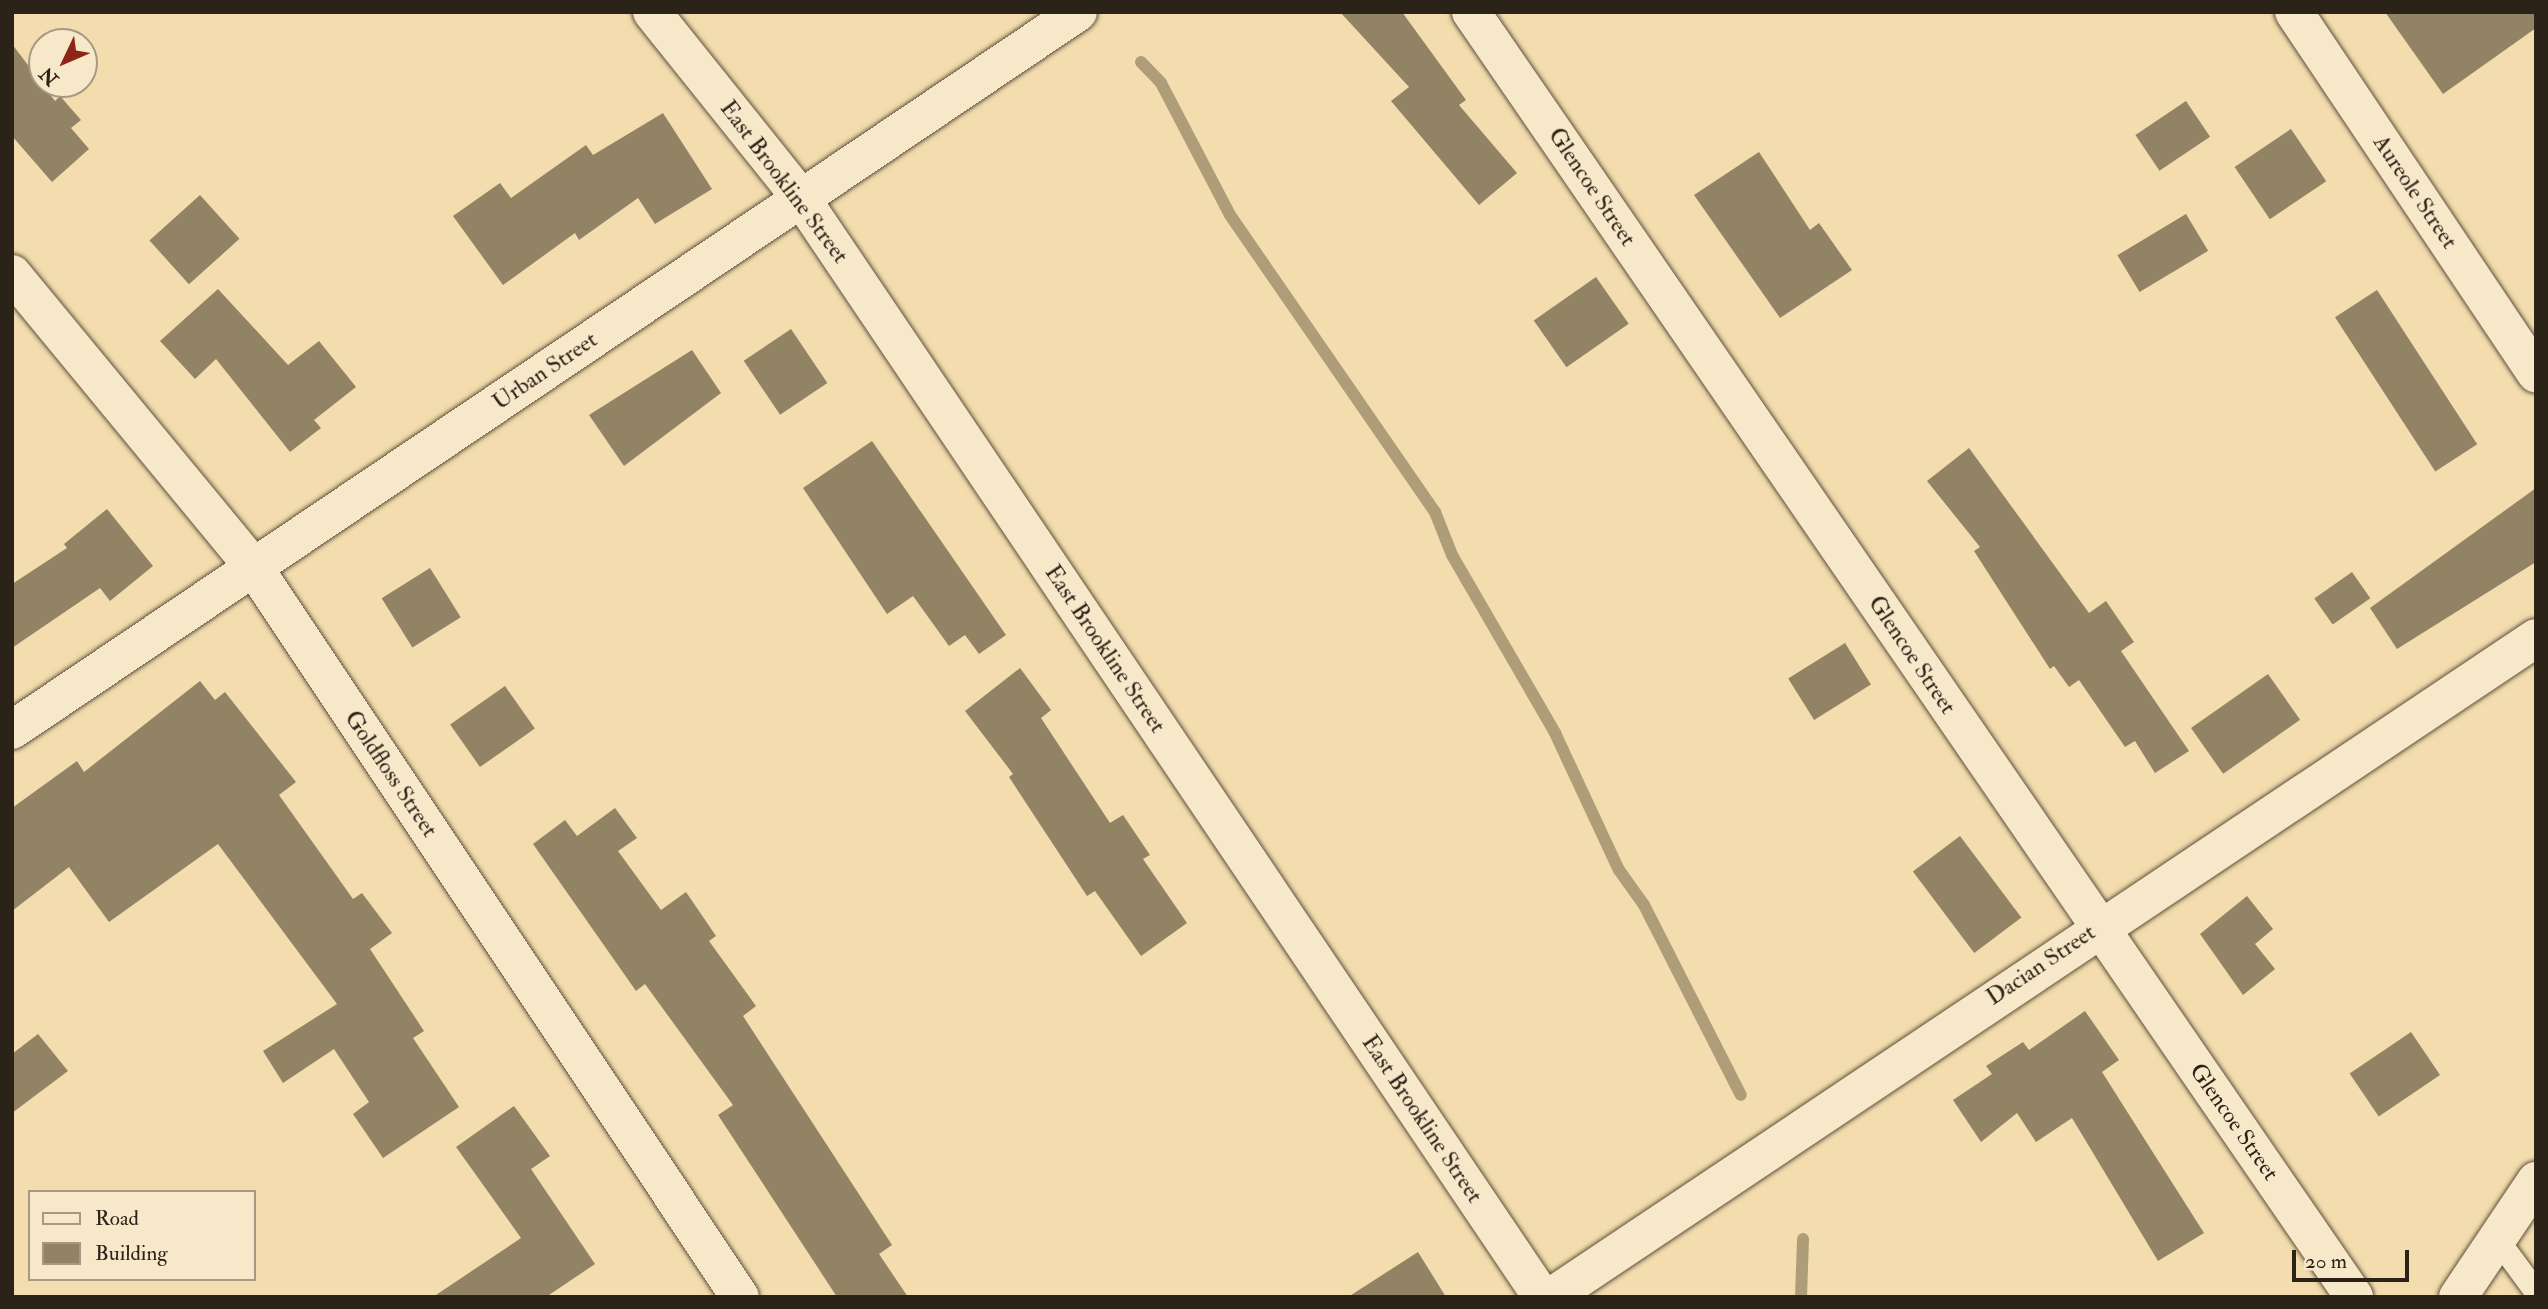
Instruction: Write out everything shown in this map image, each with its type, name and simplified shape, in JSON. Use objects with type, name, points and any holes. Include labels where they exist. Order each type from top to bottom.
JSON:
[{"type":"street","name":"East Brookline Street","points":[[652,12],[802,198],[1542,1297]]},
{"type":"street","name":"Urban Street","points":[[12,730],[1078,12]]},
{"type":"street","name":"Glencoe Street","points":[[1471,12],[2354,1297]]},
{"type":"street","name":"Aureole Street","points":[[2294,12],[2536,373]]},
{"type":"street","name":"Goldfloss Street","points":[[12,274],[253,566],[740,1297]]},
{"type":"street","name":"Dacian Street","points":[[1551,1297],[2099,926],[2536,638]]},
{"type":"street","points":[[2458,1297],[2536,1181]]},
{"type":"lane","points":[[2497,1239],[2536,1292]]},
{"type":"building","points":[[1340,12],[1402,12],[1466,100],[1459,105],[1517,173],[1479,205],[1391,101],[1409,87]]},
{"type":"building","points":[[2385,12],[2536,12],[2536,28],[2443,94]]},
{"type":"building","points":[[12,44],[28,65],[28,98],[53,98],[55,101],[62,98],[81,120],[71,128],[89,149],[52,182],[12,136]]},
{"type":"building","points":[[2186,101],[2210,137],[2159,171],[2135,135]]},
{"type":"building","points":[[663,113],[712,189],[655,224],[638,198],[579,240],[575,233],[503,285],[453,216],[500,183],[511,198],[586,145],[593,155]]},
{"type":"building","points":[[2291,129],[2326,181],[2270,219],[2235,167]]},
{"type":"building","points":[[1759,152],[1810,230],[1819,223],[1852,270],[1780,318],[1694,195]]},
{"type":"building","points":[[200,195],[239,239],[189,284],[149,241]]},
{"type":"building","points":[[2186,214],[2208,251],[2140,292],[2117,255]]},
{"type":"building","points":[[1596,277],[1629,324],[1566,367],[1534,321]]},
{"type":"building","points":[[218,289],[288,365],[319,341],[356,387],[314,420],[321,428],[290,452],[216,359],[195,379],[160,341]]},
{"type":"building","points":[[2377,290],[2477,444],[2435,472],[2335,317]]},
{"type":"building","points":[[791,329],[827,383],[780,415],[744,361]]},
{"type":"building","points":[[692,350],[721,393],[624,466],[589,415]]},
{"type":"building","points":[[872,441],[1006,635],[979,654],[965,635],[949,646],[913,596],[887,614],[803,488]]},
{"type":"building","points":[[1969,448],[2089,613],[2106,601],[2134,642],[2121,651],[2189,751],[2155,773],[2135,741],[2125,747],[2079,680],[2069,687],[2054,666],[2050,669],[1974,551],[1980,547],[1927,481]]},
{"type":"building","points":[[2536,488],[2536,562],[2397,649],[2370,608]]},
{"type":"building","points":[[107,509],[153,566],[110,601],[100,588],[12,648],[12,584],[67,548],[64,544]]},
{"type":"building","points":[[430,568],[461,617],[412,647],[382,598]]},
{"type":"building","points":[[2352,572],[2370,598],[2333,625],[2314,598]]},
{"type":"building","points":[[1845,643],[1871,685],[1814,720],[1788,679]]},
{"type":"building","points":[[1020,668],[1051,710],[1041,718],[1110,823],[1123,815],[1150,855],[1143,859],[1187,923],[1141,956],[1095,891],[1087,896],[1009,777],[1013,774],[965,711]]},
{"type":"building","points":[[2268,674],[2300,720],[2223,774],[2191,728]]},
{"type":"building","points":[[200,681],[215,700],[225,692],[296,782],[279,795],[353,899],[362,893],[392,933],[370,949],[424,1031],[413,1038],[459,1107],[383,1158],[353,1114],[369,1102],[334,1049],[283,1083],[263,1051],[337,1004],[218,844],[109,922],[69,867],[12,911],[12,808],[77,761],[84,772]]},
{"type":"building","points":[[505,686],[535,729],[480,767],[450,724]]},
{"type":"building","points":[[615,808],[637,838],[618,851],[661,910],[686,892],[716,936],[709,941],[756,1006],[743,1016],[892,1245],[879,1254],[908,1297],[837,1297],[718,1115],[733,1105],[645,984],[636,991],[533,844],[565,820],[577,836]]},
{"type":"building","points":[[1960,836],[2021,917],[1974,953],[1913,872]]},
{"type":"building","points":[[2247,896],[2273,929],[2255,944],[2275,969],[2243,995],[2200,934]]},
{"type":"building","points":[[2085,1011],[2119,1060],[2102,1072],[2204,1233],[2158,1261],[2072,1118],[2036,1142],[2017,1113],[1981,1142],[1953,1100],[1992,1074],[1986,1066],[2023,1042],[2029,1050]]},
{"type":"building","points":[[2411,1032],[2440,1075],[2379,1116],[2350,1073]]},
{"type":"building","points":[[38,1034],[68,1071],[12,1113],[12,1054]]},
{"type":"building","points":[[514,1106],[550,1156],[531,1169],[595,1264],[546,1297],[433,1297],[521,1238],[456,1147]]},
{"type":"building","points":[[1418,1252],[1446,1297],[1348,1297]]},
{"type":"waterway","points":[[1141,62],[1161,83],[1230,215],[1435,512],[1452,555],[1555,733],[1619,870],[1644,905],[1741,1095]]},
{"type":"waterway","points":[[1801,1297],[1803,1239]]}]
